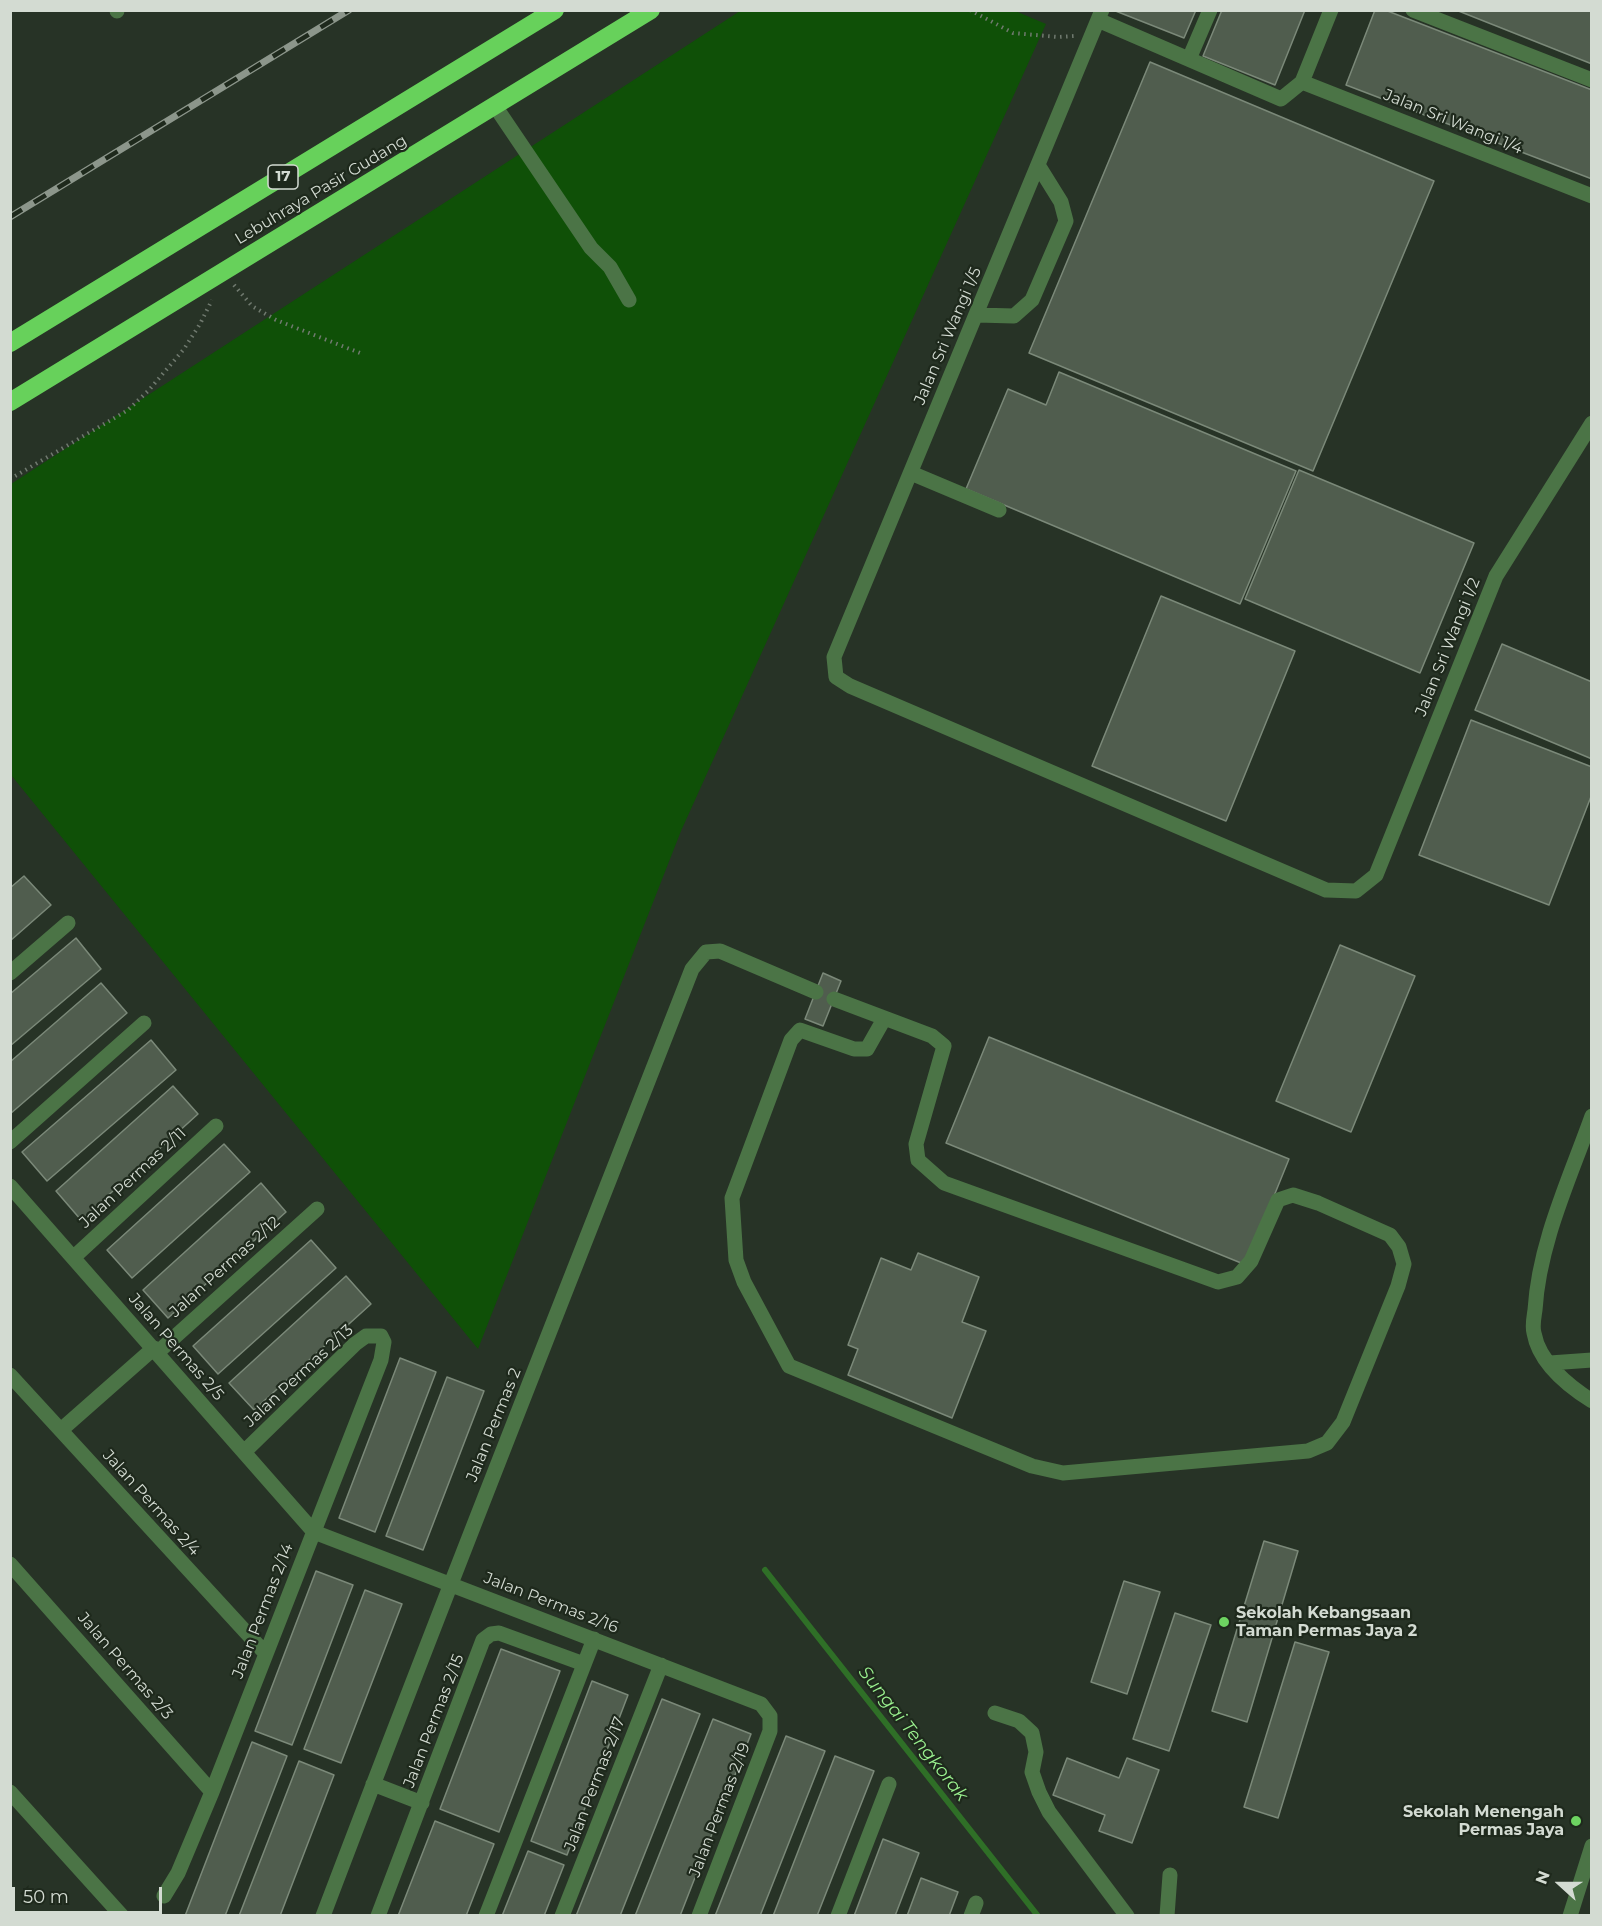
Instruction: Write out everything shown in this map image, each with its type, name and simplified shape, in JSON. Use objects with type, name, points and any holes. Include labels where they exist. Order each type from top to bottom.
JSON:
[{"type":"highway","name":"Lebuhraya Pasir Gudang","points":[[10,343],[555,10]]},
{"type":"highway","name":"Lebuhraya Pasir Gudang","points":[[10,402],[651,10]]},
{"type":"street","points":[[1189,59],[1210,10]]},
{"type":"street","points":[[1100,15],[1189,59],[1281,99],[1302,82],[1331,10]]},
{"type":"street","points":[[1413,10],[1592,80]]},
{"type":"street","name":"Jalan Sri Wangi 1/5","points":[[836,677],[834,657],[1100,15]]},
{"type":"street","name":"Jalan Sri Wangi 1/4","points":[[1302,82],[1592,196]]},
{"type":"street","points":[[495,106],[591,248],[610,267],[629,300]]},
{"type":"street","points":[[976,315],[1014,316],[1032,300],[1066,221],[1061,202],[1038,165]]},
{"type":"street","name":"Jalan Sri Wangi 1/2","points":[[836,677],[850,686],[1326,890],[1356,891],[1376,874],[1496,576],[1592,423]]},
{"type":"street","points":[[911,473],[999,510]]},
{"type":"street","points":[[10,973],[68,923]]},
{"type":"street","name":"Jalan Permas 2","points":[[323,1916],[449,1583],[692,969],[706,952],[720,951],[816,992]]},
{"type":"street","points":[[834,999],[932,1036],[944,1046],[942,1064],[916,1144],[918,1160],[944,1183],[1218,1282],[1237,1277],[1251,1261],[1278,1200],[1293,1195],[1318,1203],[1390,1235],[1399,1247],[1404,1264],[1398,1286],[1343,1422],[1327,1443],[1308,1451],[1063,1473],[1032,1466],[789,1366],[736,1260],[732,1198],[791,1040],[800,1030],[854,1049],[867,1049],[884,1019]]},
{"type":"street","points":[[10,1142],[144,1023]]},
{"type":"street","points":[[1592,1116],[1554,1221],[1536,1286],[1533,1332],[1540,1350],[1557,1373],[1592,1401]]},
{"type":"street","name":"Jalan Permas 2/11","points":[[74,1257],[216,1126]]},
{"type":"street","name":"Jalan Permas 2/5","points":[[10,1186],[314,1532]]},
{"type":"street","name":"Jalan Permas 2/12","points":[[61,1430],[317,1209]]},
{"type":"street","name":"Jalan Permas 2/13","points":[[244,1452],[355,1344],[366,1336],[381,1336]]},
{"type":"street","name":"Jalan Permas 2/14","points":[[164,1896],[178,1873],[212,1792],[314,1532],[381,1359],[384,1341],[381,1336]]},
{"type":"street","points":[[1550,1363],[1592,1360]]},
{"type":"street","name":"Jalan Permas 2/4","points":[[10,1375],[266,1654]]},
{"type":"street","name":"Jalan Permas 2/16","points":[[314,1532],[761,1704],[770,1716]]},
{"type":"street","name":"Jalan Permas 2/3","points":[[10,1564],[212,1792]]},
{"type":"street","name":"Jalan Permas 2/15","points":[[378,1916],[483,1640],[491,1634],[499,1633],[584,1664]]},
{"type":"street","points":[[486,1916],[594,1639]]},
{"type":"street","name":"Jalan Permas 2/17","points":[[562,1916],[661,1665]]},
{"type":"street","points":[[995,1713],[1019,1721],[1032,1733],[1036,1752],[1032,1772],[1049,1812],[1127,1916]]},
{"type":"street","name":"Jalan Permas 2/19","points":[[699,1916],[770,1731],[770,1716]]},
{"type":"street","points":[[373,1784],[422,1803]]},
{"type":"street","points":[[838,1916],[889,1784]]},
{"type":"street","points":[[10,1792],[122,1916]]},
{"type":"street","points":[[1570,1916],[1592,1846]]},
{"type":"street","points":[[1167,1916],[1170,1875]]},
{"type":"path","points":[[970,10],[1014,33],[1059,37],[1092,35]]},
{"type":"path","points":[[10,479],[128,410],[149,390],[184,349],[200,324],[223,272],[252,306],[313,336],[360,353]]},
{"type":"green space","points":[[1013,10],[1046,24],[681,831],[478,1349],[11,775],[11,484],[740,11]]},
{"type":"building","points":[[1113,10],[1196,10],[1184,38]]},
{"type":"building","points":[[1222,10],[1305,10],[1275,85],[1203,56]]},
{"type":"building","points":[[1375,10],[1385,10],[1592,90],[1592,179],[1346,85]]},
{"type":"building","points":[[1456,10],[1592,10],[1592,64]]},
{"type":"building","points":[[1150,62],[1434,181],[1313,471],[1029,353]]},
{"type":"building","points":[[1059,372],[1296,471],[1240,604],[966,489],[1008,389],[1046,405]]},
{"type":"building","points":[[1299,470],[1474,543],[1420,673],[1245,599]]},
{"type":"building","points":[[1161,596],[1295,651],[1226,821],[1092,766]]},
{"type":"building","points":[[1502,644],[1592,682],[1592,759],[1475,710]]},
{"type":"building","points":[[1471,720],[1592,767],[1592,794],[1549,905],[1419,855]]},
{"type":"building","points":[[24,876],[51,905],[10,941],[10,888]]},
{"type":"building","points":[[76,938],[101,969],[10,1046],[10,994]]},
{"type":"building","points":[[1340,945],[1415,976],[1351,1132],[1276,1101]]},
{"type":"building","points":[[823,973],[841,981],[823,1026],[805,1019]]},
{"type":"building","points":[[101,983],[127,1013],[10,1114],[10,1062]]},
{"type":"building","points":[[989,1037],[1289,1159],[1246,1265],[946,1143]]},
{"type":"building","points":[[151,1040],[176,1070],[47,1181],[22,1152]]},
{"type":"building","points":[[173,1086],[198,1114],[81,1220],[56,1191]]},
{"type":"building","points":[[224,1144],[250,1172],[132,1278],[107,1250]]},
{"type":"building","points":[[261,1183],[286,1212],[168,1318],[143,1290]]},
{"type":"building","points":[[311,1240],[336,1268],[218,1374],[193,1346]]},
{"type":"building","points":[[918,1253],[979,1277],[962,1322],[986,1331],[952,1418],[848,1375],[858,1349],[848,1345],[881,1258],[911,1270]]},
{"type":"building","points":[[346,1276],[371,1304],[254,1410],[229,1383]]},
{"type":"building","points":[[400,1358],[436,1372],[375,1532],[339,1518]]},
{"type":"building","points":[[447,1377],[484,1391],[423,1550],[386,1536]]},
{"type":"building","points":[[1264,1541],[1298,1551],[1247,1722],[1212,1711]]},
{"type":"building","points":[[316,1571],[353,1585],[292,1745],[255,1731]]},
{"type":"building","points":[[1124,1581],[1160,1592],[1127,1694],[1091,1682]]},
{"type":"building","points":[[365,1590],[402,1604],[341,1763],[304,1749]]},
{"type":"building","points":[[1175,1613],[1211,1625],[1169,1751],[1133,1739]]},
{"type":"building","points":[[1295,1642],[1329,1652],[1278,1818],[1244,1807]]},
{"type":"building","points":[[501,1649],[560,1671],[499,1832],[440,1809]]},
{"type":"building","points":[[592,1681],[628,1695],[567,1855],[531,1841]]},
{"type":"building","points":[[662,1699],[700,1714],[620,1916],[576,1916]]},
{"type":"building","points":[[713,1719],[751,1734],[680,1916],[635,1916]]},
{"type":"building","points":[[786,1736],[825,1751],[760,1916],[715,1916]]},
{"type":"building","points":[[252,1742],[287,1756],[225,1916],[185,1916]]},
{"type":"building","points":[[835,1756],[874,1771],[817,1916],[773,1916]]},
{"type":"building","points":[[1067,1758],[1119,1778],[1127,1758],[1159,1770],[1132,1843],[1099,1831],[1105,1815],[1053,1795]]},
{"type":"building","points":[[299,1761],[334,1775],[280,1916],[239,1916]]},
{"type":"building","points":[[435,1821],[494,1844],[466,1916],[398,1916]]},
{"type":"building","points":[[883,1839],[919,1853],[895,1916],[854,1916]]},
{"type":"building","points":[[528,1851],[564,1865],[544,1916],[502,1916]]},
{"type":"building","points":[[921,1878],[958,1892],[949,1916],[907,1916]]},
{"type":"waterway","name":"Sungai Tengkorak","points":[[765,1570],[1038,1916]]},
{"type":"railway","points":[[10,217],[349,10]]},
{"type":"place","name":"Sekolah Kebangsaan Taman Permas Jaya 2","points":[[1224,1622]]},
{"type":"place","name":"Sekolah Menengah Permas Jaya","points":[[1576,1821]]}]
